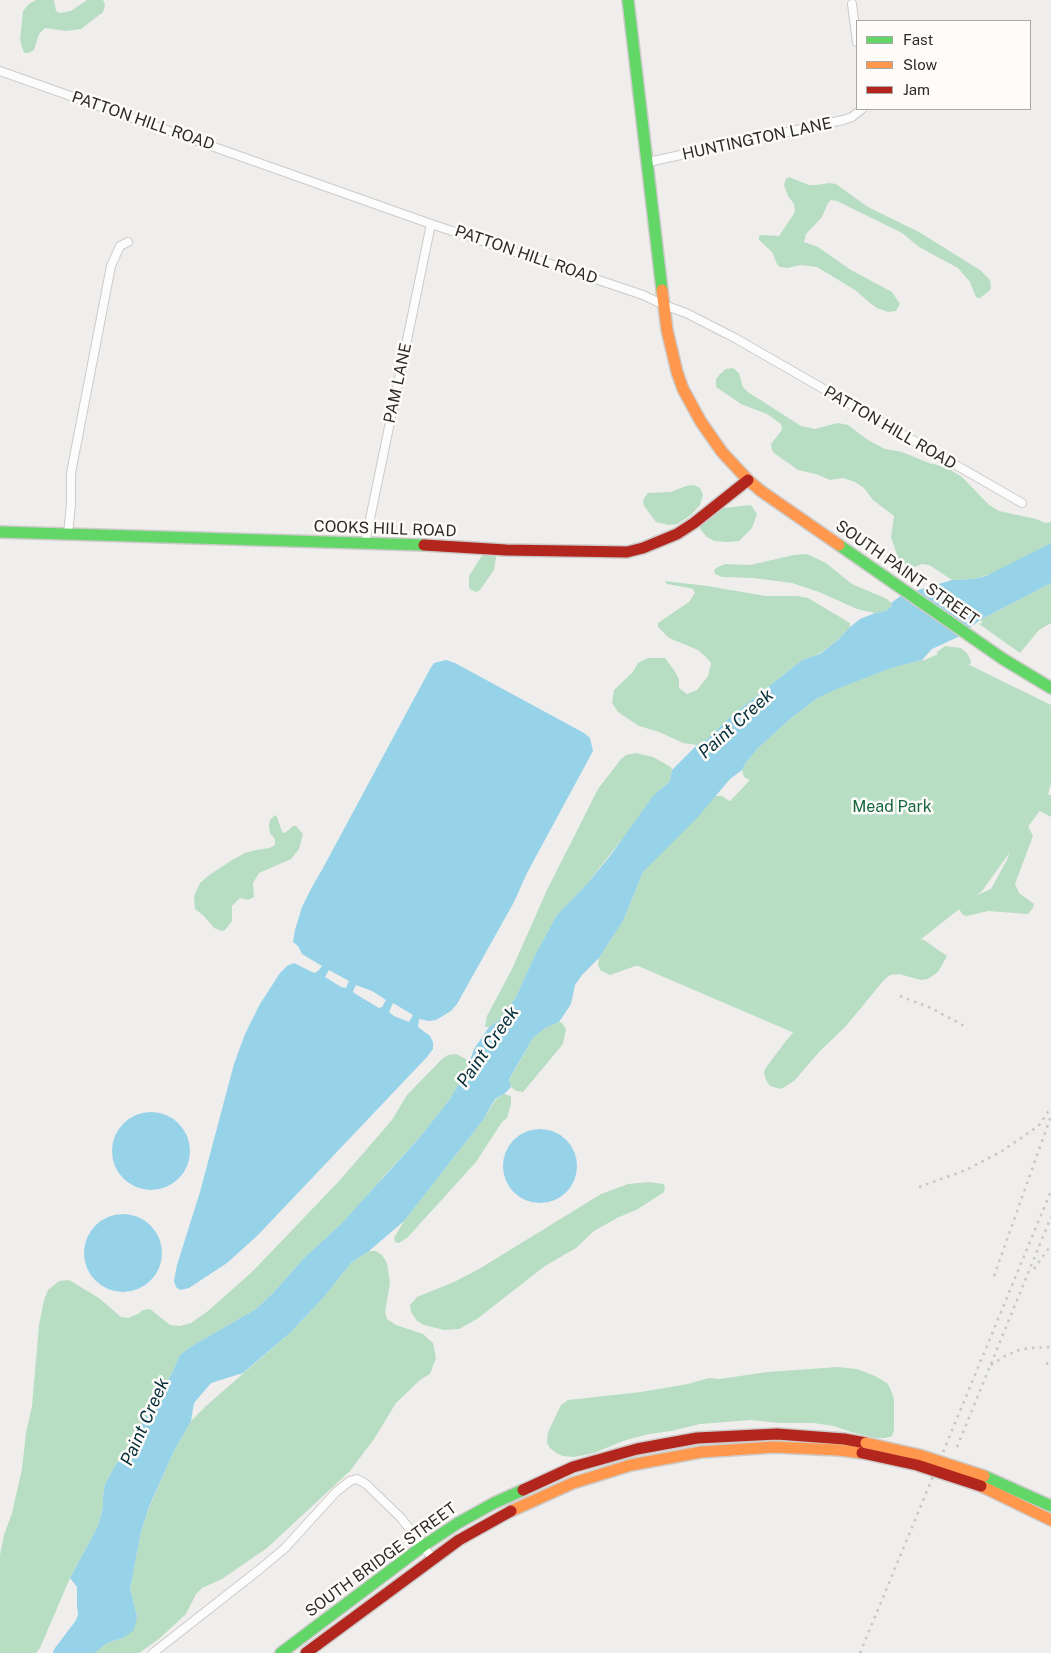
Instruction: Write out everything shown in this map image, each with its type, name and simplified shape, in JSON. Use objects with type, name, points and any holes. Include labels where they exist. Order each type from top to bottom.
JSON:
[{"type":"main road","name":"SOUTH PAINT STREET","points":[[628,0],[666,330],[677,372],[693,408],[722,452],[748,480],[990,650],[1028,676],[1051,688]]},
{"type":"main road","name":"COOKS HILL ROAD","points":[[0,532],[365,543],[506,550],[627,552],[643,548],[676,534],[694,523],[748,480]]},
{"type":"main road","name":"SOUTH BRIDGE STREET","points":[[281,1653],[423,1546],[494,1503],[573,1467],[637,1449],[697,1438],[754,1434],[844,1439],[864,1448],[916,1465],[982,1481],[1051,1506]]},
{"type":"main road","name":"SOUTH BRIDGE STREET","points":[[306,1653],[433,1559],[479,1529],[523,1505],[573,1483],[632,1465],[701,1452],[751,1448],[864,1448]]},
{"type":"main road","name":"SOUTH BRIDGE STREET","points":[[982,1481],[1051,1520]]},
{"type":"street","points":[[852,4],[856,34]]},
{"type":"street","name":"PATTON HILL ROAD","points":[[0,71],[432,224],[643,295],[686,313],[734,338],[1022,503]]},
{"type":"street","name":"HUNTINGTON LANE","points":[[648,162],[843,120],[852,117],[861,110]]},
{"type":"street","name":"PAM LANE","points":[[365,543],[432,224]]},
{"type":"street","points":[[68,534],[72,473],[111,266],[120,246],[128,242]]},
{"type":"street","points":[[154,1653],[285,1548],[336,1492],[350,1480],[357,1478],[366,1484],[401,1518],[433,1559]]},
{"type":"green space","points":[[36,0],[54,0],[56,11],[60,13],[71,11],[87,0],[103,0],[105,5],[103,12],[81,29],[66,31],[45,28],[39,34],[34,50],[24,53],[20,40],[23,11]]},
{"type":"green space","points":[[789,177],[809,185],[836,184],[868,207],[919,232],[980,270],[990,280],[991,288],[980,298],[977,298],[970,282],[958,268],[919,247],[902,233],[837,201],[831,200],[822,217],[806,234],[804,242],[818,247],[851,270],[892,292],[900,304],[896,311],[888,312],[877,308],[855,290],[817,267],[801,265],[787,268],[780,267],[772,252],[759,240],[759,236],[779,236],[795,212],[794,204],[788,196],[784,185]]},
{"type":"green space","points":[[733,368],[739,373],[743,387],[748,392],[801,426],[815,429],[838,423],[848,425],[868,440],[885,449],[902,452],[929,463],[946,467],[962,477],[989,505],[999,511],[1046,523],[1051,522],[1051,543],[994,573],[974,579],[952,580],[929,565],[922,564],[912,568],[906,565],[898,558],[891,537],[894,516],[873,500],[864,488],[855,482],[843,478],[830,480],[816,474],[798,470],[774,453],[771,444],[782,430],[781,424],[767,414],[741,404],[716,387],[716,379],[720,374],[726,369]]},
{"type":"green space","points":[[694,485],[700,488],[703,495],[700,505],[691,515],[677,524],[669,525],[656,522],[644,506],[643,500],[648,493],[671,492]]},
{"type":"green space","points":[[751,505],[757,514],[752,528],[739,541],[714,541],[707,537],[700,529],[701,525],[712,514],[724,508]]},
{"type":"green space","points":[[485,553],[495,555],[494,570],[480,590],[476,592],[469,587],[469,576]]},
{"type":"green space","points":[[807,554],[826,563],[852,584],[887,599],[892,606],[886,611],[875,613],[857,609],[819,592],[792,583],[753,578],[722,577],[715,574],[714,571],[725,564],[750,565]]},
{"type":"green space","points":[[665,581],[766,596],[808,598],[850,623],[850,627],[839,639],[819,654],[802,660],[730,717],[707,739],[697,745],[683,743],[659,732],[639,726],[618,712],[612,703],[614,690],[633,672],[638,663],[648,658],[665,658],[679,679],[679,688],[687,694],[697,690],[708,676],[711,663],[706,657],[698,650],[669,638],[658,627],[658,623],[689,602],[695,593],[693,589],[667,584]]},
{"type":"green space","points":[[1051,583],[1051,623],[1039,630],[1020,653],[979,624],[983,622],[980,620]]},
{"type":"green space","points":[[945,646],[961,648],[967,653],[971,661],[970,664],[965,667],[957,666],[938,655],[937,652]]},
{"type":"green space","name":"Mead Park","points":[[943,652],[1051,705],[1051,783],[1046,802],[982,891],[801,1036],[615,956],[675,860],[819,706]]},
{"type":"green space","points":[[922,660],[938,668],[944,676],[944,680],[918,708],[911,712],[889,711],[850,729],[842,736],[835,749],[833,768],[840,796],[847,806],[855,811],[882,817],[892,813],[893,807],[885,791],[886,777],[907,742],[916,734],[925,729],[943,727],[956,729],[970,725],[1005,731],[1017,748],[1016,786],[1000,824],[982,839],[953,848],[874,829],[859,834],[843,845],[836,845],[821,826],[805,823],[795,811],[795,807],[805,800],[812,791],[816,781],[815,777],[808,775],[784,789],[772,791],[744,777],[742,770],[757,749],[816,699],[831,691],[891,668]]},
{"type":"green space","points":[[636,753],[653,757],[671,767],[670,781],[661,789],[587,884],[557,915],[535,955],[515,999],[498,1021],[489,1027],[485,1027],[487,1016],[512,969],[547,890],[598,789],[621,759],[626,755]]},
{"type":"green space","points":[[1044,794],[1051,795],[1051,817],[1040,811],[1034,804],[1035,797]]},
{"type":"green space","points":[[715,796],[722,796],[747,815],[742,825],[740,846],[746,848],[769,841],[779,843],[782,846],[782,865],[778,872],[764,876],[741,878],[729,877],[716,871],[704,873],[688,895],[663,922],[661,929],[663,943],[654,958],[610,975],[600,970],[599,958],[623,921],[643,872]]},
{"type":"green space","points":[[275,815],[282,832],[285,833],[293,826],[296,826],[303,834],[299,849],[291,859],[259,873],[253,883],[254,897],[248,900],[240,898],[232,906],[232,921],[225,930],[222,931],[214,928],[195,909],[194,896],[200,883],[245,853],[275,845],[275,839],[270,833],[269,826],[270,820]]},
{"type":"green space","points":[[1024,826],[1028,826],[1033,836],[1015,884],[1019,893],[1034,904],[1033,908],[1028,914],[988,911],[967,916],[963,915],[959,909],[960,906],[968,899],[991,889],[1007,860],[1015,837]]},
{"type":"green space","points":[[717,903],[723,907],[739,933],[740,945],[728,969],[701,961],[692,954],[688,943],[688,939],[698,928],[705,908]]},
{"type":"green space","points":[[914,939],[924,940],[947,956],[938,972],[928,979],[921,980],[899,974],[890,975],[846,1026],[820,1051],[794,1081],[781,1089],[770,1086],[766,1080],[765,1069],[816,1006],[833,990],[885,962],[905,944]]},
{"type":"green space","points":[[559,1022],[566,1029],[563,1044],[523,1092],[516,1091],[511,1087],[509,1080],[533,1038],[545,1028]]},
{"type":"green space","points":[[456,1054],[468,1060],[466,1071],[450,1099],[420,1137],[363,1201],[304,1258],[256,1309],[180,1355],[171,1375],[148,1411],[138,1433],[105,1484],[103,1507],[98,1526],[70,1578],[40,1648],[36,1653],[0,1653],[0,1555],[22,1469],[26,1433],[32,1406],[39,1325],[48,1290],[59,1281],[69,1280],[99,1298],[121,1317],[128,1318],[143,1310],[150,1309],[170,1325],[180,1326],[191,1323],[208,1311],[253,1271],[340,1180],[392,1120],[407,1095],[442,1059],[448,1055]]},
{"type":"green space","points":[[504,1094],[511,1096],[507,1118],[502,1122],[476,1162],[408,1237],[399,1243],[395,1242],[394,1238],[404,1221],[483,1120],[496,1099]]},
{"type":"green space","points":[[649,1182],[663,1184],[665,1186],[664,1192],[638,1209],[594,1231],[576,1248],[545,1266],[477,1319],[459,1329],[444,1330],[424,1325],[417,1321],[411,1312],[410,1305],[417,1297],[454,1282],[479,1269],[601,1194],[628,1184]]},
{"type":"green space","points":[[369,1251],[376,1251],[382,1255],[387,1263],[390,1283],[385,1312],[387,1319],[396,1325],[423,1334],[433,1343],[436,1358],[430,1374],[420,1380],[396,1403],[374,1439],[350,1471],[267,1548],[222,1579],[202,1588],[196,1594],[186,1614],[160,1638],[139,1653],[95,1653],[107,1643],[123,1638],[137,1616],[130,1589],[141,1532],[149,1508],[174,1451],[191,1421],[291,1332],[323,1298],[351,1263]]},
{"type":"green space","points":[[838,1367],[857,1369],[887,1383],[894,1399],[894,1430],[892,1436],[876,1438],[834,1426],[813,1423],[779,1423],[751,1420],[700,1424],[649,1434],[623,1441],[594,1453],[574,1457],[556,1453],[547,1443],[548,1432],[561,1405],[568,1400],[641,1392],[688,1384],[709,1378],[720,1379],[767,1372]]},
{"type":"water","points":[[1051,543],[1051,583],[980,620],[958,637],[932,649],[922,660],[891,668],[816,699],[757,749],[742,770],[730,779],[697,818],[643,872],[623,921],[599,958],[575,985],[571,1004],[559,1022],[545,1028],[533,1038],[509,1080],[511,1087],[495,1099],[483,1120],[404,1221],[369,1251],[351,1263],[323,1298],[291,1332],[243,1373],[211,1383],[194,1403],[191,1421],[174,1451],[149,1507],[141,1532],[130,1589],[137,1616],[134,1630],[123,1638],[107,1643],[95,1653],[59,1653],[66,1650],[81,1629],[77,1607],[77,1587],[70,1578],[98,1526],[103,1507],[105,1484],[138,1433],[148,1411],[171,1375],[180,1355],[256,1309],[304,1258],[343,1222],[420,1137],[450,1099],[466,1071],[474,1049],[489,1027],[498,1021],[515,999],[535,955],[557,915],[587,884],[610,856],[653,796],[670,781],[672,770],[697,745],[707,739],[730,717],[802,660],[820,654],[860,619],[886,611],[892,606],[891,603],[902,595],[952,580],[974,579],[986,576]]},
{"type":"water","points":[[446,660],[455,663],[584,733],[590,738],[593,751],[527,873],[514,902],[457,1004],[451,1011],[436,1020],[419,1019],[418,1027],[430,1036],[433,1042],[433,1049],[427,1057],[257,1236],[227,1263],[189,1288],[180,1290],[176,1287],[174,1281],[177,1265],[200,1192],[234,1064],[245,1034],[260,1004],[280,973],[287,966],[294,963],[314,973],[322,966],[302,954],[298,946],[293,942],[302,907],[434,663]],"holes":[[[329,970],[349,981],[346,988],[325,977]],[[356,985],[372,991],[386,1000],[382,1007],[379,1008],[353,991]],[[393,1003],[413,1015],[409,1022],[389,1012]]]},
{"type":"water","points":[[143,1112],[159,1112],[173,1118],[184,1129],[190,1143],[190,1159],[184,1173],[173,1184],[159,1190],[143,1190],[129,1184],[118,1173],[112,1159],[112,1143],[118,1129],[129,1118]]},
{"type":"water","points":[[540,1129],[561,1135],[571,1145],[577,1166],[571,1187],[561,1197],[540,1203],[519,1197],[509,1187],[503,1166],[509,1145],[519,1135]]},
{"type":"water","points":[[115,1214],[131,1214],[145,1220],[156,1231],[162,1245],[162,1261],[156,1275],[145,1286],[131,1292],[115,1292],[101,1286],[90,1275],[84,1261],[84,1245],[90,1231],[101,1220]]},
{"type":"waterway","name":"Paint Creek","points":[[60,1653],[82,1624],[87,1610]]},
{"type":"railway","points":[[900,996],[931,1008],[968,1028]]},
{"type":"railway","points":[[919,1187],[966,1170],[1002,1151],[1040,1124],[1051,1107]]},
{"type":"railway","points":[[994,1276],[1051,1116]]},
{"type":"railway","points":[[860,1653],[1051,1191]]},
{"type":"railway","points":[[957,1447],[1051,1217]]},
{"type":"railway","points":[[1034,1269],[1051,1245]]},
{"type":"railway","points":[[991,1365],[1019,1350],[1051,1347]]},
{"type":"railway","points":[[1046,1363],[1051,1365]]},
{"type":"traffic: fast","points":[[628,0],[662,290]]},
{"type":"traffic: fast","points":[[0,532],[424,545]]},
{"type":"traffic: fast","points":[[839,545],[1003,659],[1051,688]]},
{"type":"traffic: fast","points":[[984,1476],[1051,1506]]},
{"type":"traffic: fast","points":[[281,1653],[423,1546],[458,1523],[494,1503],[523,1490]]},
{"type":"traffic: slow","points":[[662,290],[667,330],[677,372],[683,389],[701,422],[722,452],[748,480],[839,545]]},
{"type":"traffic: slow","points":[[866,1443],[919,1455],[984,1476]]},
{"type":"traffic: slow","points":[[511,1511],[573,1483],[631,1465],[701,1452],[774,1447],[862,1453]]},
{"type":"traffic: slow","points":[[981,1486],[1051,1520]]},
{"type":"traffic: jam","points":[[424,545],[506,550],[627,552],[643,548],[677,534],[694,523],[748,480]]},
{"type":"traffic: jam","points":[[523,1490],[573,1467],[637,1449],[697,1438],[777,1434],[844,1439],[866,1443]]},
{"type":"traffic: jam","points":[[862,1453],[917,1465],[981,1486]]},
{"type":"traffic: jam","points":[[306,1653],[459,1540],[511,1511]]}]
